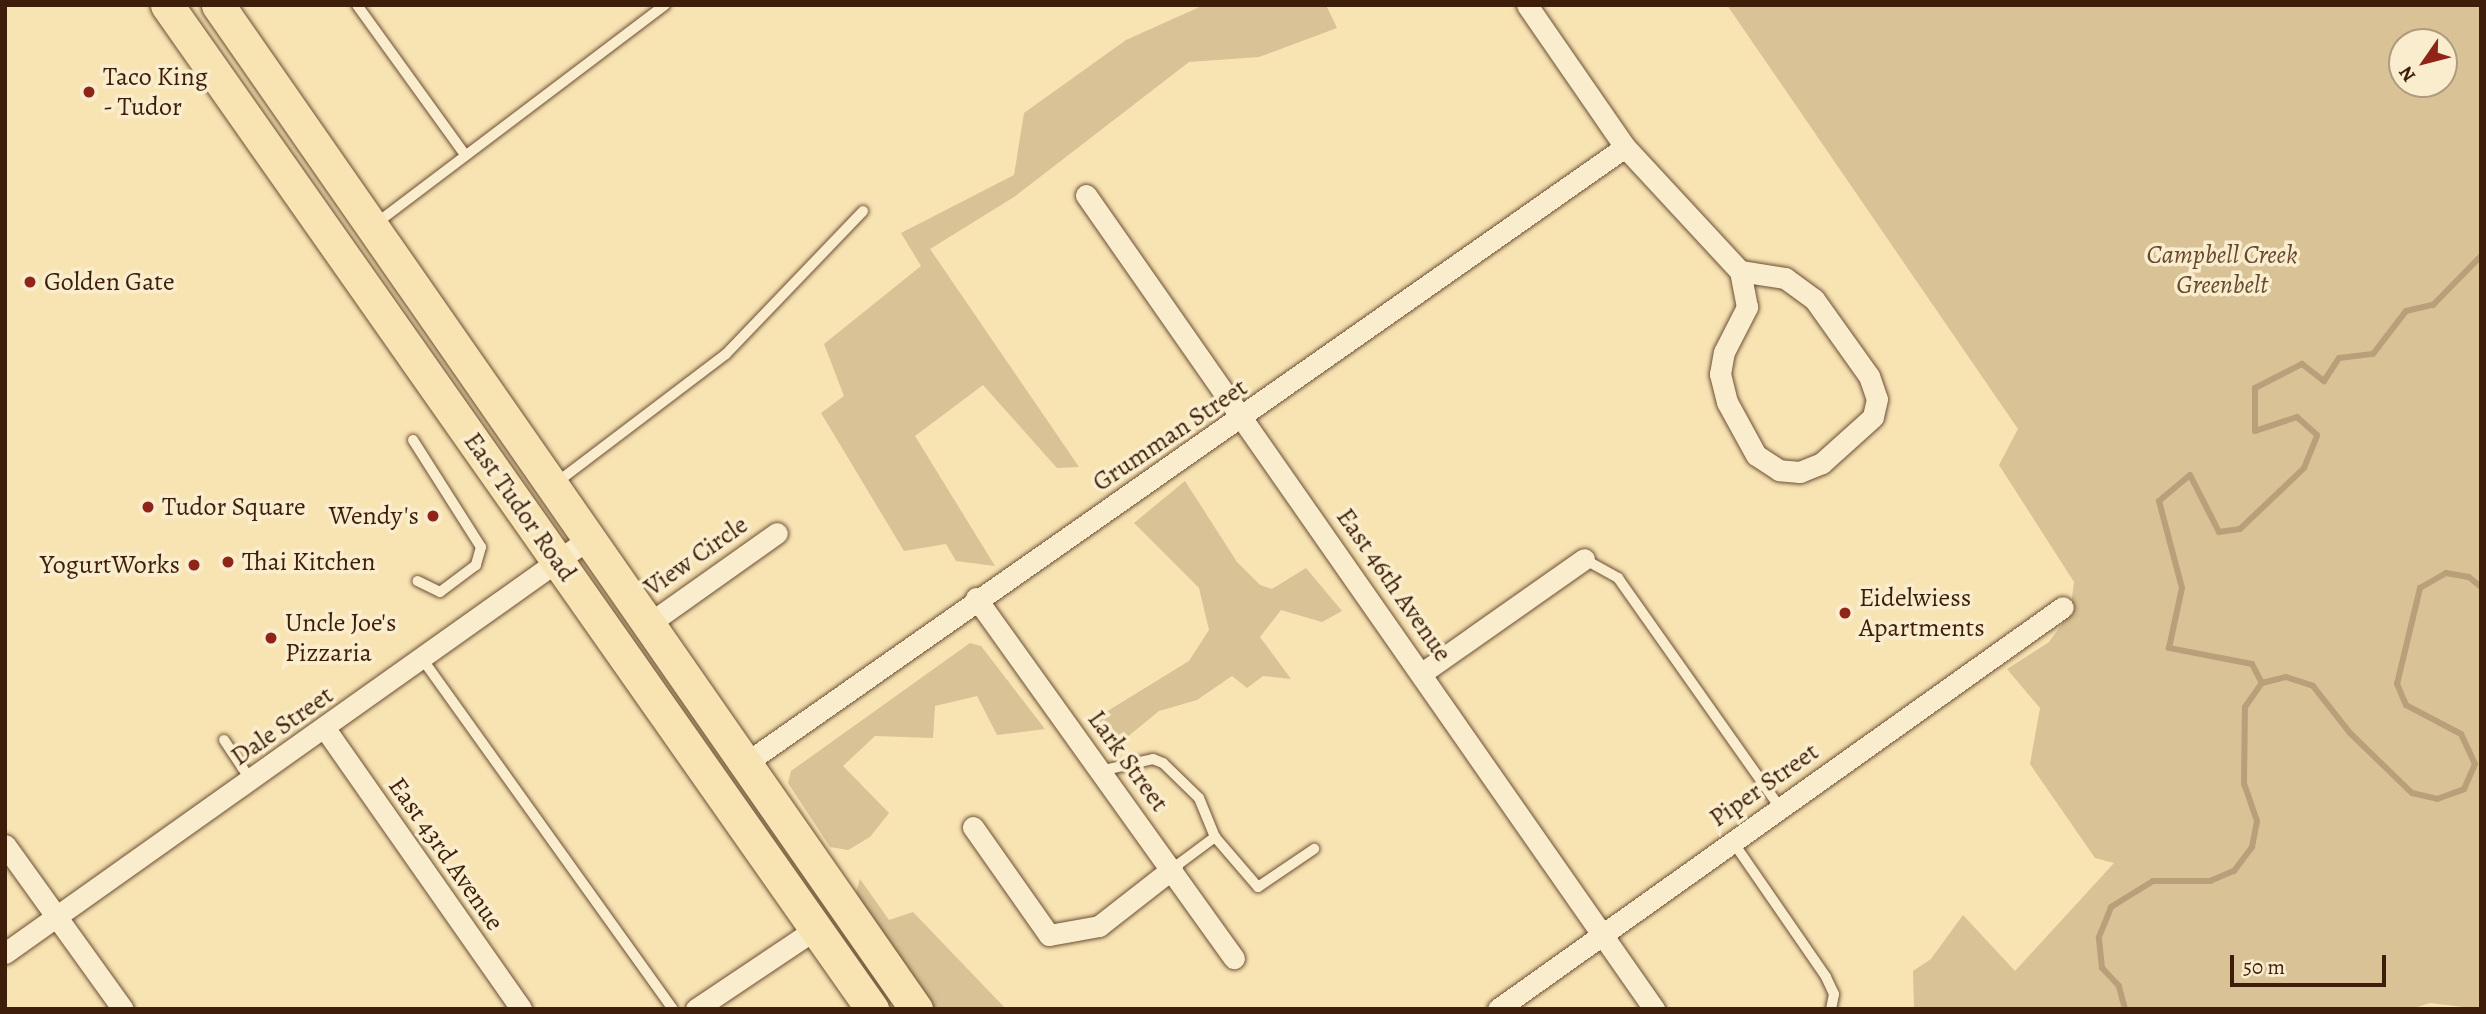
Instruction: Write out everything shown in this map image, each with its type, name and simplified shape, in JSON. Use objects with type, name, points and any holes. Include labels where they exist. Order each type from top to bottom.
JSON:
[{"type":"main road","name":"East Tudor Road","points":[[167,5],[872,1009]]},
{"type":"main road","name":"East Tudor Road","points":[[218,5],[743,765],[916,1009]]},
{"type":"street","points":[[1527,5],[1625,147],[1740,271],[1746,307],[1724,352],[1720,373],[1727,402],[1756,455],[1779,470],[1800,472],[1861,433],[1877,399],[1846,336],[1814,299],[1785,278],[1740,271]]},
{"type":"street","name":"Grumman Street","points":[[743,765],[976,598],[1244,419],[1625,147]]},
{"type":"street","name":"East 46th Avenue","points":[[1086,195],[1654,1009]]},
{"type":"street","name":"View Circle","points":[[647,625],[777,533]]},
{"type":"street","name":"Dale Street","points":[[5,953],[326,730],[587,540]]},
{"type":"street","points":[[1422,673],[1584,559]]},
{"type":"street","name":"Lark Street","points":[[976,598],[1234,958]]},
{"type":"street","name":"Piper Street","points":[[1498,1009],[2063,607]]},
{"type":"street","name":"East 43rd Avenue","points":[[326,730],[521,1009]]},
{"type":"street","points":[[973,827],[1049,935],[1099,926],[1172,869]]},
{"type":"street","points":[[5,845],[123,1009]]},
{"type":"street","points":[[696,1009],[817,928]]},
{"type":"lane","points":[[358,5],[465,155]]},
{"type":"lane","points":[[371,226],[665,5]]},
{"type":"lane","points":[[551,487],[726,354],[863,211]]},
{"type":"lane","points":[[413,439],[481,547],[476,565],[440,592],[417,581]]},
{"type":"lane","points":[[1584,559],[1618,578],[1780,808]]},
{"type":"lane","points":[[423,660],[673,1009]]},
{"type":"lane","points":[[224,740],[252,782]]},
{"type":"lane","points":[[1100,771],[1153,760],[1163,763],[1199,798],[1215,837],[1258,887],[1314,849]]},
{"type":"lane","points":[[1172,869],[1215,837]]},
{"type":"lane","points":[[1733,842],[1826,977],[1834,994],[1830,1009]]},
{"type":"green space","points":[[1204,5],[1326,5],[1337,28],[1259,57],[1189,62],[1014,197],[930,249],[1079,467],[1057,468],[983,385],[915,436],[995,566],[956,561],[946,544],[904,551],[821,413],[844,396],[824,344],[921,266],[901,233],[1014,175],[1024,113],[1126,40]]},
{"type":"green space","name":"Campbell Creek Greenbelt","points":[[1727,5],[2481,5],[2481,1009],[2430,1003],[2411,1009],[1914,1009],[1913,971],[1931,959],[1963,915],[2015,971],[2114,863],[2095,858],[2030,764],[2040,708],[2007,669],[2049,642],[2070,613],[2074,582],[1999,465],[2018,429]]},
{"type":"green space","points":[[1185,481],[1237,562],[1260,585],[1272,589],[1306,568],[1342,611],[1322,622],[1281,610],[1260,637],[1291,679],[1263,676],[1247,688],[1232,676],[1197,700],[1159,711],[1109,752],[1088,723],[1189,661],[1209,630],[1199,588],[1134,523]]},
{"type":"green space","points":[[970,643],[981,646],[1045,729],[997,735],[977,696],[935,706],[933,738],[875,736],[843,766],[889,813],[870,837],[848,850],[830,847],[788,783],[791,771]]},
{"type":"green space","points":[[860,879],[889,920],[913,912],[1006,1009],[935,1009],[855,896]]},
{"type":"waterway","points":[[2262,683],[2252,664],[2169,648],[2182,588],[2159,501],[2190,475],[2219,532],[2240,529],[2304,468],[2317,435],[2297,417],[2255,431],[2255,388],[2302,364],[2324,381],[2339,358],[2373,354],[2406,311],[2433,305],[2481,256]]},
{"type":"waterway","points":[[2262,683],[2286,677],[2313,686],[2350,733],[2412,793],[2437,799],[2464,789],[2475,764],[2461,734],[2406,705],[2397,684],[2420,588],[2446,573],[2469,577],[2481,587]]},
{"type":"waterway","points":[[2125,1009],[2119,986],[2102,968],[2099,937],[2111,907],[2153,881],[2210,881],[2234,871],[2252,847],[2257,821],[2244,784],[2245,707],[2262,683]]},
{"type":"place","name":"Taco King - Tudor","points":[[89,92]]},
{"type":"place","name":"Golden Gate","points":[[30,282]]},
{"type":"place","name":"Tudor Square","points":[[148,507]]},
{"type":"place","name":"Wendy's","points":[[433,516]]},
{"type":"place","name":"Thai Kitchen","points":[[228,562]]},
{"type":"place","name":"YogurtWorks","points":[[194,565]]},
{"type":"place","name":"Eidelwiess Apartments","points":[[1845,613]]},
{"type":"place","name":"Uncle Joe's Pizzaria","points":[[271,638]]}]
